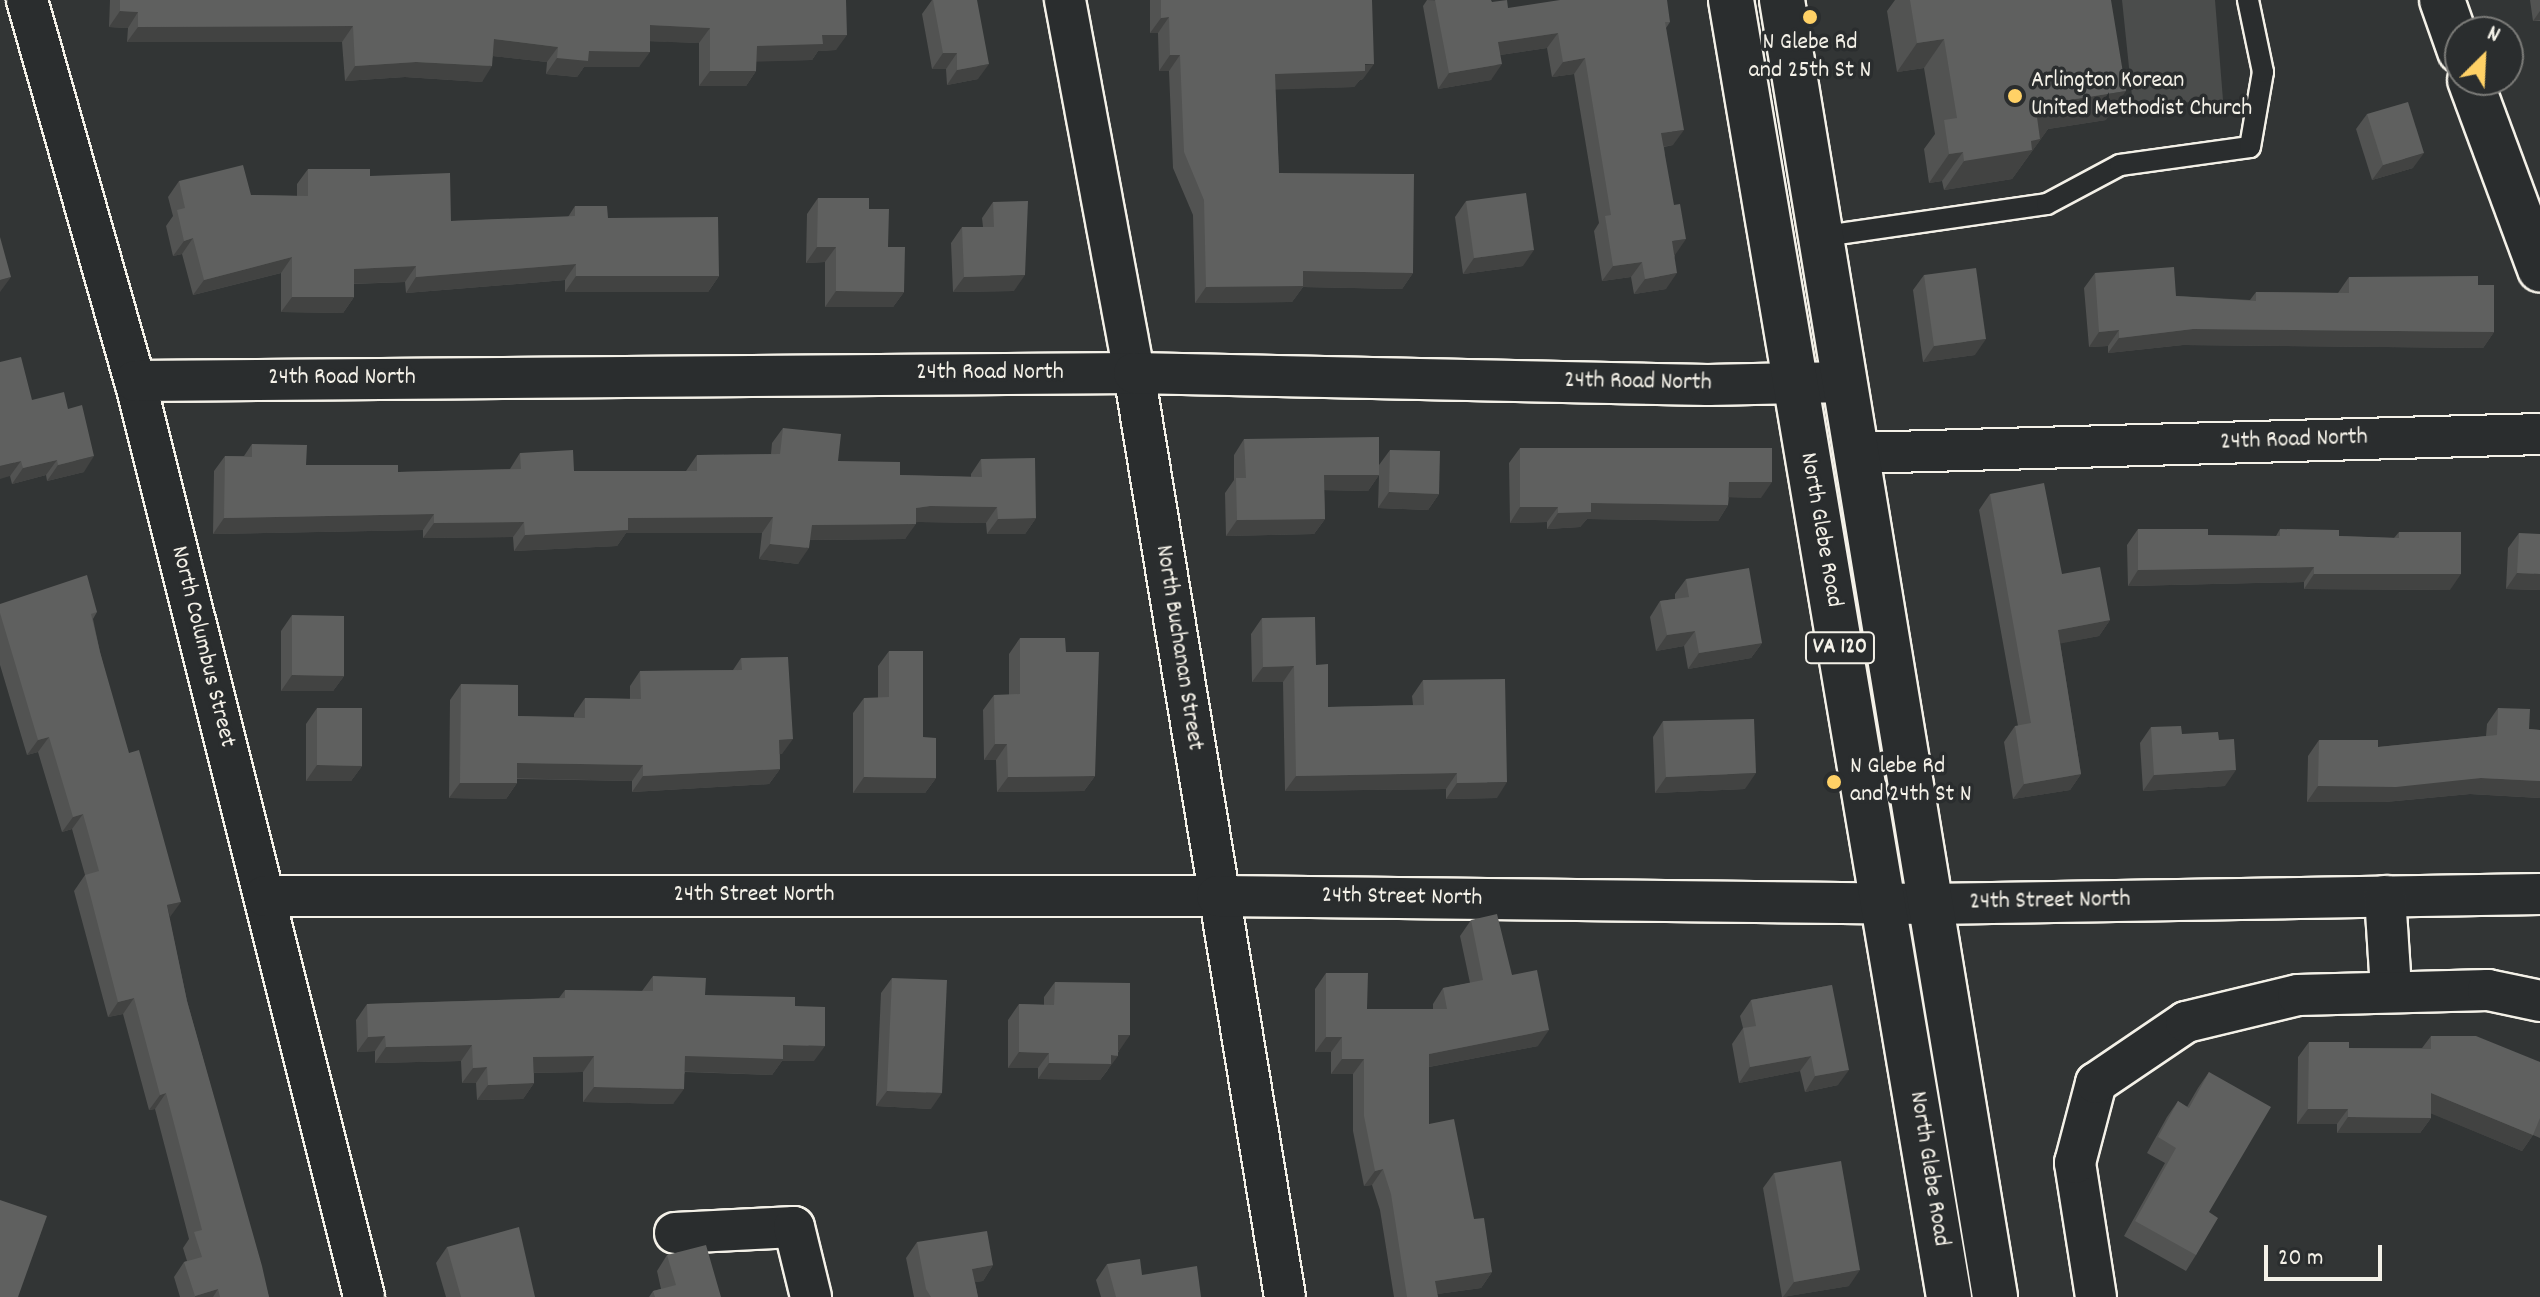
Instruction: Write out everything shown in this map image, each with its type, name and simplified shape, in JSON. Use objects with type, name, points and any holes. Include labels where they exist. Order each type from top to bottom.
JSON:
[{"type":"main road","name":"North Glebe Road","points":[[1731,0],[1949,1297]]},
{"type":"main road","name":"North Glebe Road","points":[[1782,0],[1818,237],[1857,453],[1995,1297]]},
{"type":"main road","points":[[2476,96],[2540,269]]},
{"type":"street","name":"North Columbus Street","points":[[27,0],[135,381],[364,1297]]},
{"type":"street","name":"North Buchanan Street","points":[[1065,0],[1134,373],[1217,896],[1285,1297]]},
{"type":"street","name":"24th Road North","points":[[135,381],[1134,373],[1845,382]]},
{"type":"street","name":"24th Road North","points":[[1857,453],[2540,434]]},
{"type":"street","name":"24th Street North","points":[[265,896],[1217,896],[1930,904],[2540,894]]},
{"type":"street","points":[[2385,896],[2391,990]]},
{"type":"street","points":[[2096,1297],[2075,1163],[2096,1083],[2186,1022],[2298,995],[2391,990],[2488,990],[2540,1001]]},
{"type":"street","points":[[675,1233],[794,1227],[811,1297]]},
{"type":"lane","points":[[1818,237],[2047,204],[2120,165],[2250,147],[2263,72],[2248,0]]},
{"type":"shaded area","points":[[2122,0],[2215,0],[2223,100],[2133,106]]},
{"type":"building","points":[[120,0],[846,0],[847,35],[822,35],[823,44],[757,46],[756,71],[710,71],[710,28],[650,25],[650,52],[589,51],[588,61],[557,58],[558,47],[494,39],[492,66],[416,62],[355,66],[353,26],[138,27],[138,12],[120,11]]},
{"type":"building","points":[[933,0],[977,0],[989,64],[957,70],[957,53],[943,53]]},
{"type":"building","points":[[1161,0],[1372,0],[1374,64],[1365,64],[1365,71],[1275,74],[1279,173],[1414,174],[1413,273],[1303,271],[1303,286],[1206,287],[1204,200],[1184,152],[1180,55],[1170,55],[1169,17],[1161,18]]},
{"type":"building","points":[[1435,0],[1507,0],[1508,8],[1560,0],[1667,0],[1670,22],[1665,22],[1684,130],[1661,133],[1674,205],[1680,204],[1686,239],[1672,241],[1677,273],[1645,279],[1642,262],[1613,266],[1605,216],[1611,215],[1585,58],[1563,62],[1558,33],[1498,42],[1502,64],[1449,73]]},
{"type":"building","name":"Arlington Korean United Methodist Church","points":[[1910,0],[2111,0],[2126,91],[2057,102],[2058,114],[2037,117],[2040,139],[2031,141],[2032,150],[1964,161],[1963,152],[1949,154],[1944,120],[1957,118],[1944,39],[1917,43]]},
{"type":"building","points":[[2408,102],[2424,153],[2383,165],[2367,114]]},
{"type":"building","points":[[243,165],[251,195],[308,196],[308,169],[370,169],[370,176],[450,173],[451,221],[575,216],[575,206],[607,206],[608,218],[718,217],[719,276],[576,276],[576,264],[416,277],[416,266],[354,269],[354,297],[292,297],[292,257],[204,280],[193,238],[184,241],[177,210],[185,208],[179,181]]},
{"type":"building","points":[[1526,193],[1534,250],[1474,258],[1466,201]]},
{"type":"building","points":[[818,198],[869,198],[869,209],[889,209],[888,247],[905,247],[904,292],[836,291],[836,247],[817,247]]},
{"type":"building","points":[[1028,201],[1025,275],[964,277],[962,227],[994,227],[993,202]]},
{"type":"building","points":[[0,237],[11,277],[0,280]]},
{"type":"building","points":[[2174,267],[2176,296],[2256,301],[2256,292],[2349,293],[2349,277],[2478,276],[2478,285],[2494,285],[2494,332],[2193,329],[2119,338],[2119,330],[2099,332],[2095,273]]},
{"type":"building","points":[[1976,268],[1986,339],[1934,346],[1924,275]]},
{"type":"building","points":[[21,357],[32,400],[64,392],[68,409],[82,405],[94,456],[58,465],[57,460],[23,468],[21,461],[0,466],[0,362]]},
{"type":"building","points":[[783,428],[841,434],[838,461],[900,462],[900,475],[982,477],[981,459],[1035,458],[1036,518],[998,519],[997,507],[930,506],[916,508],[916,524],[812,525],[809,548],[770,544],[773,517],[628,518],[628,530],[525,535],[524,522],[434,523],[434,514],[224,518],[225,456],[252,457],[252,444],[307,445],[306,465],[398,465],[398,472],[521,469],[520,453],[573,450],[574,471],[697,471],[697,455],[780,454]]},
{"type":"building","points":[[1379,437],[1379,475],[1324,475],[1325,519],[1237,520],[1236,478],[1246,478],[1244,439]]},
{"type":"building","points":[[1520,448],[1772,448],[1772,482],[1729,482],[1728,505],[1591,503],[1591,512],[1558,513],[1558,507],[1520,507]]},
{"type":"building","points":[[1390,450],[1440,451],[1439,494],[1389,492]]},
{"type":"building","points":[[2044,483],[2062,574],[2100,567],[2110,620],[2058,630],[2081,774],[2024,784],[2015,726],[2031,723],[1990,494]]},
{"type":"building","points":[[2138,529],[2208,529],[2208,535],[2280,536],[2280,529],[2339,530],[2339,536],[2399,538],[2399,532],[2461,532],[2461,574],[2314,574],[2314,567],[2138,570]]},
{"type":"building","points":[[2519,533],[2540,534],[2540,574],[2517,573]]},
{"type":"building","points":[[1749,568],[1762,643],[1699,653],[1695,631],[1667,635],[1660,601],[1689,597],[1686,579]]},
{"type":"building","points":[[87,575],[97,612],[91,614],[129,753],[139,750],[181,902],[167,905],[187,1001],[269,1297],[220,1297],[218,1289],[195,1296],[184,1262],[202,1257],[194,1232],[202,1230],[166,1093],[160,1095],[134,998],[118,1002],[85,875],[99,871],[83,814],[73,817],[49,737],[38,740],[0,613],[0,604]]},
{"type":"building","points":[[292,615],[344,616],[344,676],[292,675]]},
{"type":"building","points":[[1315,617],[1316,665],[1328,664],[1328,707],[1424,705],[1423,680],[1505,679],[1507,782],[1457,783],[1457,773],[1296,776],[1294,666],[1263,667],[1262,618]]},
{"type":"building","points":[[1020,638],[1065,638],[1066,652],[1099,652],[1095,776],[1008,777],[1007,744],[995,744],[994,695],[1020,694]]},
{"type":"building","points":[[889,651],[923,651],[923,737],[936,738],[936,778],[864,777],[864,698],[889,697]]},
{"type":"building","points":[[788,657],[793,739],[779,740],[780,769],[643,776],[643,765],[517,763],[517,783],[460,783],[461,684],[518,685],[518,716],[585,718],[585,698],[641,699],[640,671],[742,670],[741,658]]},
{"type":"building","points":[[317,708],[362,708],[362,766],[317,765]]},
{"type":"building","points":[[2498,708],[2530,709],[2529,729],[2540,730],[2540,781],[2481,778],[2396,787],[2318,786],[2319,740],[2378,740],[2378,747],[2497,735]]},
{"type":"building","points":[[1754,719],[1756,773],[1666,777],[1663,721]]},
{"type":"building","points":[[2181,726],[2182,734],[2218,732],[2219,740],[2234,739],[2236,770],[2154,775],[2151,727]]},
{"type":"building","points":[[1497,914],[1512,975],[1537,970],[1549,1030],[1429,1054],[1429,1124],[1454,1119],[1474,1219],[1484,1218],[1492,1272],[1435,1281],[1438,1297],[1407,1297],[1391,1194],[1383,1169],[1375,1171],[1364,1116],[1364,1059],[1342,1059],[1342,1037],[1326,1037],[1326,973],[1368,973],[1367,1009],[1447,1009],[1443,988],[1483,980],[1471,920]]},
{"type":"building","points":[[653,976],[706,978],[705,995],[795,997],[795,1006],[825,1007],[825,1046],[783,1045],[783,1059],[685,1056],[684,1089],[594,1087],[594,1056],[533,1057],[534,1083],[488,1085],[487,1067],[473,1068],[472,1045],[386,1047],[385,1036],[368,1037],[367,1004],[565,998],[565,990],[653,991]]},
{"type":"building","points":[[892,978],[947,980],[942,1093],[887,1091]]},
{"type":"building","points":[[1055,982],[1130,983],[1130,1035],[1118,1035],[1118,1056],[1111,1055],[1111,1064],[1049,1063],[1049,1053],[1019,1052],[1019,1004],[1054,1005]]},
{"type":"building","points":[[1832,985],[1849,1070],[1815,1076],[1811,1056],[1750,1067],[1743,1028],[1756,1026],[1751,1000]]},
{"type":"building","points":[[2431,1036],[2476,1036],[2540,1062],[2540,1118],[2533,1135],[2431,1093],[2431,1118],[2348,1117],[2348,1109],[2308,1109],[2309,1042],[2349,1042],[2349,1048],[2431,1049]]},
{"type":"building","points":[[2209,1072],[2271,1107],[2209,1212],[2218,1218],[2196,1255],[2135,1221],[2176,1148],[2158,1137],[2178,1101],[2189,1108]]},
{"type":"building","points":[[1841,1161],[1860,1270],[1794,1282],[1774,1173]]},
{"type":"building","points":[[0,1200],[47,1216],[18,1297],[0,1297]]},
{"type":"building","points":[[519,1227],[535,1297],[461,1297],[447,1247]]},
{"type":"building","points":[[987,1231],[993,1265],[972,1269],[978,1297],[931,1297],[926,1289],[917,1242]]},
{"type":"building","points":[[706,1245],[721,1297],[655,1297],[653,1291],[676,1285],[667,1255]]},
{"type":"building","points":[[1140,1259],[1142,1275],[1197,1266],[1201,1297],[1116,1297],[1107,1264]]},
{"type":"place","name":"N Glebe Rd and 25th St N","points":[[1810,17]]},
{"type":"place","name":"Arlington Korean United Methodist Church","points":[[2015,96]]},
{"type":"place","name":"N Glebe Rd and 24th St N","points":[[1834,782]]}]
